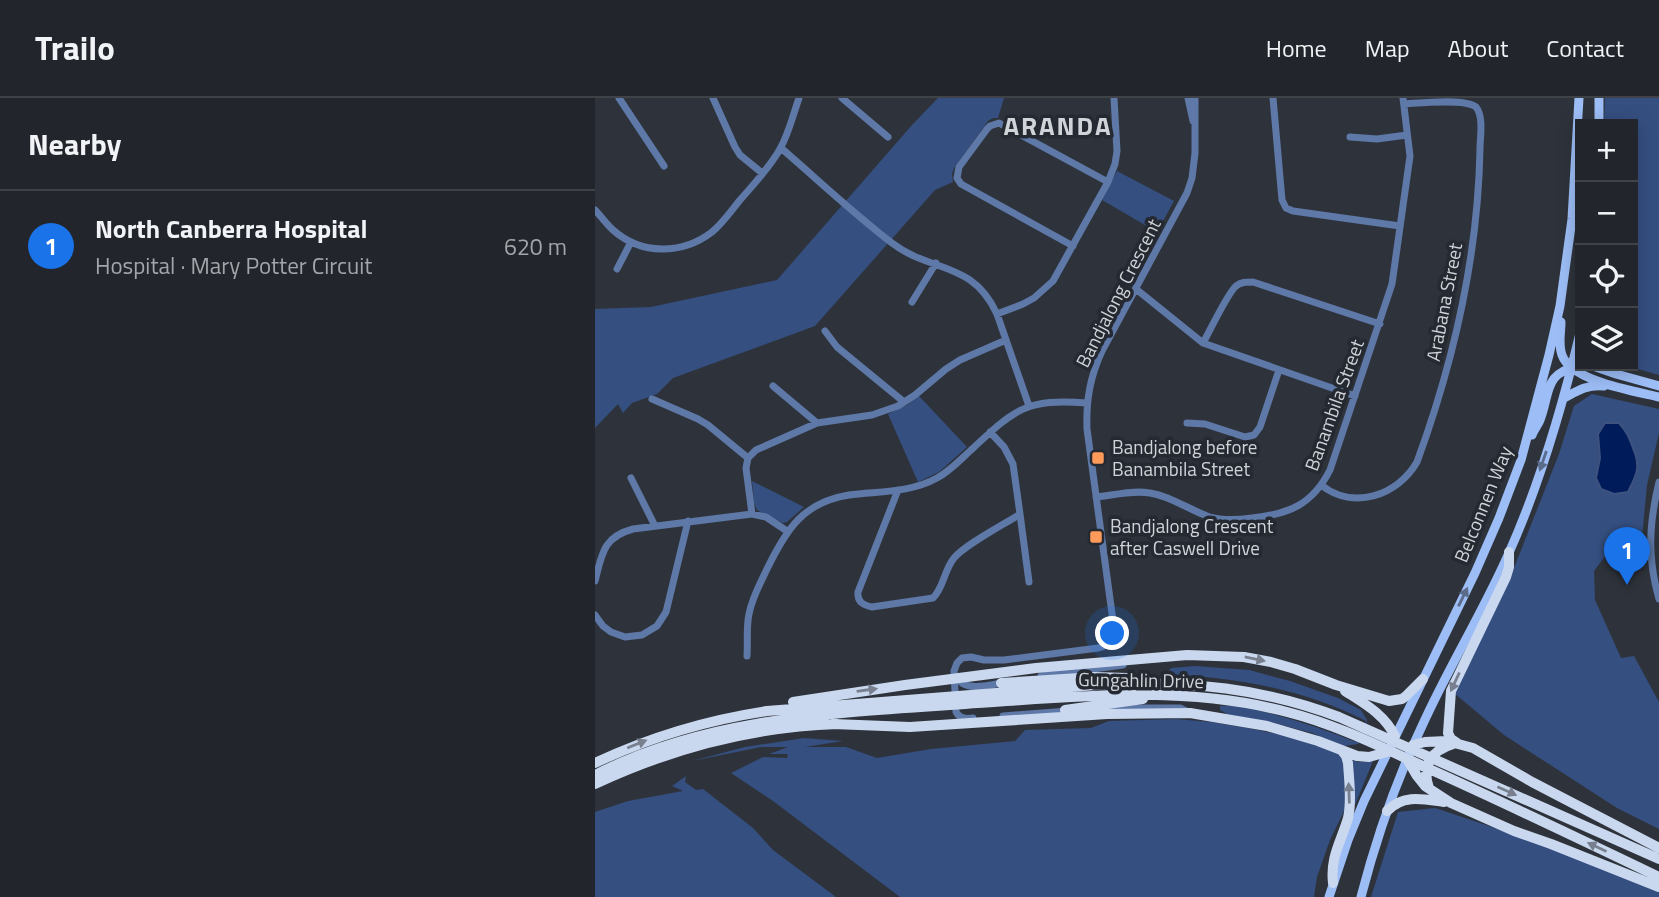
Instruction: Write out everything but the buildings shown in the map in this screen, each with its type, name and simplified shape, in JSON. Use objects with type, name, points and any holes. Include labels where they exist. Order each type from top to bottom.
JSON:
[{"type":"highway","points":[[1509,552],[1506,577],[1451,691],[1448,733],[1451,739],[1483,753],[1532,782],[1659,848]]},
{"type":"highway","points":[[595,763],[711,717],[824,696],[1036,668],[1187,655],[1244,657],[1295,669],[1389,701],[1402,699],[1423,679]]},
{"type":"highway","points":[[1001,683],[1116,677],[1186,680],[1207,685]]},
{"type":"highway","name":"Gungahlin Drive","points":[[681,729],[740,715],[793,708],[1109,684],[1207,685],[1260,693],[1317,708],[1363,726],[1659,859]]},
{"type":"highway","points":[[1336,685],[1375,710],[1395,736]]},
{"type":"highway","name":"Gungahlin Drive","points":[[595,775],[685,739],[724,729],[838,713],[1128,693],[1233,700],[1311,719],[1358,737],[1659,877]]},
{"type":"highway","points":[[1033,714],[1174,695]]},
{"type":"highway","points":[[1343,751],[1362,748],[1374,736],[1375,718],[1363,703]]},
{"type":"highway","points":[[595,784],[661,756],[705,742],[780,729],[833,724],[911,724],[949,719],[955,716],[956,712]]},
{"type":"highway","points":[[833,724],[902,727],[1107,714],[1190,713],[1267,726],[1354,755],[1366,757],[1387,752]]},
{"type":"highway","points":[[1413,745],[1431,741],[1457,743]]},
{"type":"highway","points":[[1431,790],[1426,774],[1429,760],[1438,750],[1457,743]]},
{"type":"highway","points":[[1333,883],[1333,859],[1350,806],[1348,763],[1343,751]]},
{"type":"highway","points":[[1407,759],[1417,776],[1431,790],[1451,803],[1514,831],[1659,887]]},
{"type":"highway","points":[[1387,811],[1398,801],[1409,799],[1451,803]]},
{"type":"main road","name":"Belconnen Way","points":[[1329,897],[1364,801],[1485,551],[1524,449],[1560,306],[1572,219],[1579,98]]},
{"type":"main road","points":[[1599,98],[1599,119]]},
{"type":"main road","points":[[1560,306],[1561,353],[1567,363],[1575,366]]},
{"type":"main road","points":[[1524,449],[1540,421],[1551,384],[1559,374],[1575,366]]},
{"type":"main road","name":"Belconnen Way","points":[[1361,897],[1387,811],[1407,759],[1509,552],[1575,369]]},
{"type":"main road","points":[[1580,371],[1585,376],[1659,397]]},
{"type":"main road","points":[[1607,371],[1659,387]]},
{"type":"main road","points":[[1564,398],[1594,385],[1620,387]]},
{"type":"main road","points":[[1395,736],[1407,759]]},
{"type":"main road","points":[[1387,752],[1413,745]]},
{"type":"street","points":[[619,98],[664,166]]},
{"type":"street","points":[[713,98],[740,155],[762,173]]},
{"type":"street","points":[[595,210],[610,227],[631,242],[654,249],[692,244],[704,238],[723,221],[781,148],[799,98]]},
{"type":"street","points":[[842,98],[888,136]]},
{"type":"street","points":[[996,314],[1023,304],[1053,281],[1108,182],[1117,151],[1114,98]]},
{"type":"street","name":"Bandjalong Crescent","points":[[1188,98],[1194,128]]},
{"type":"street","name":"Bandjalong Crescent","points":[[956,712],[954,670],[958,661],[967,657],[1004,660],[1098,648],[1111,642],[1114,630],[1087,429],[1089,388],[1095,366],[1187,194],[1195,153],[1195,98]]},
{"type":"street","points":[[1273,98],[1282,200],[1286,208],[1400,226]]},
{"type":"street","name":"Arabana Street","points":[[1321,485],[1345,497],[1368,498],[1395,487],[1412,471],[1438,401],[1459,322],[1477,209],[1480,116],[1475,105],[1462,99],[1404,101]]},
{"type":"street","name":"Banambila Street","points":[[1096,497],[1147,493],[1165,497],[1212,517],[1236,520],[1288,511],[1304,502],[1321,485],[1330,470],[1392,284],[1409,156],[1404,101]]},
{"type":"street","points":[[1073,246],[961,184],[957,178],[959,167],[987,128],[999,123],[1108,182]]},
{"type":"street","points":[[1350,137],[1377,139],[1407,135]]},
{"type":"street","points":[[781,148],[891,242],[908,253],[964,275],[975,283],[988,297],[996,314],[1029,406]]},
{"type":"street","points":[[617,269],[631,242]]},
{"type":"street","points":[[912,302],[936,263]]},
{"type":"street","points":[[1203,343],[1235,287],[1245,282],[1253,282],[1380,324]]},
{"type":"street","points":[[1136,289],[1203,343],[1355,396]]},
{"type":"street","points":[[825,331],[837,347],[904,402]]},
{"type":"street","points":[[752,514],[746,468],[748,458],[756,450],[817,423],[872,415],[904,402],[960,360],[1006,340]]},
{"type":"street","points":[[1187,422],[1205,424],[1241,436],[1254,435],[1260,427],[1279,370]]},
{"type":"street","points":[[773,386],[817,423]]},
{"type":"street","points":[[652,399],[708,425],[748,458]]},
{"type":"street","points":[[747,656],[750,608],[787,531],[805,512],[823,502],[849,495],[915,487],[938,478],[1007,417],[1029,406],[1059,401],[1087,403]]},
{"type":"street","points":[[990,432],[1010,455],[1013,464],[1029,582]]},
{"type":"street","points":[[631,478],[655,526]]},
{"type":"street","points":[[1659,482],[1651,520],[1650,546],[1659,599]]},
{"type":"street","points":[[898,490],[857,592],[864,605],[872,607],[933,598],[956,555],[1020,514]]},
{"type":"street","points":[[595,581],[602,553],[608,542],[624,531],[752,514],[766,517],[787,531]]},
{"type":"street","points":[[595,615],[611,632],[625,637],[642,635],[657,626],[666,612],[688,522]]},
{"type":"street","points":[[956,684],[968,686],[1001,683],[1187,655]]},
{"type":"street","points":[[956,712],[966,719],[1137,708],[1180,708],[1190,713]]},
{"type":"shaded area","points":[[938,98],[1004,98],[998,118],[988,121],[954,168],[953,182],[935,190],[815,326],[673,378],[657,394],[632,403],[623,413],[618,404],[595,428],[595,309],[651,307],[777,280]]},
{"type":"shaded area","points":[[1605,98],[1659,98],[1659,375],[1638,369],[1638,119],[1604,119]]},
{"type":"shaded area","points":[[1117,171],[1174,201],[1157,232],[1102,200]]},
{"type":"shaded area","points":[[1592,394],[1659,409],[1659,433],[1647,485],[1641,548],[1609,551],[1594,571],[1595,600],[1621,658],[1634,656],[1659,702],[1659,829],[1617,808],[1504,735],[1454,693],[1510,578],[1559,454],[1574,406]]},
{"type":"shaded area","points":[[919,396],[967,447],[939,472],[918,482],[888,414]]},
{"type":"shaded area","points":[[1605,423],[1619,423],[1637,460],[1637,470],[1628,492],[1614,494],[1601,489],[1596,478],[1600,458],[1598,434]]},
{"type":"shaded area","points":[[752,481],[804,507],[783,523],[757,510]]},
{"type":"shaded area","points":[[1195,666],[1249,670],[1338,698],[1361,710],[1367,720],[1365,734],[1358,744],[1344,746],[1312,733],[1229,715],[1220,710],[1220,706],[1265,712],[1356,742],[1366,721],[1319,701],[1269,687],[1217,678],[1166,675],[1171,668]]},
{"type":"shaded area","points":[[1175,719],[1212,722],[1282,735],[1341,755],[1344,762],[1346,807],[1330,840],[1317,877],[1314,897],[900,897],[773,801],[731,773],[763,757],[787,758],[788,754],[769,754],[788,747],[761,747],[692,761],[745,747],[804,738],[843,741],[805,747],[846,747],[877,758],[931,749],[1015,741],[1025,730],[1091,728],[1109,721]]},
{"type":"shaded area","points":[[1350,759],[1358,762],[1373,761],[1355,805]]},
{"type":"shaded area","points":[[686,776],[685,782],[696,790],[703,789],[753,828],[773,850],[836,897],[595,897],[595,812],[628,801],[683,791],[672,786]]},
{"type":"shaded area","points":[[1435,808],[1513,834],[1659,891],[1659,897],[1371,897],[1398,812]]},
{"type":"place","name":"Bandjalong before Banambila Street","points":[[1098,458]]},
{"type":"place","name":"Bandjalong Crescent after Caswell Drive","points":[[1096,537]]},
{"type":"place","name":"North Canberra Hospital","points":[[1627,585]]},
{"type":"district","name":"ARANDA","points":[[1058,126]]}]
